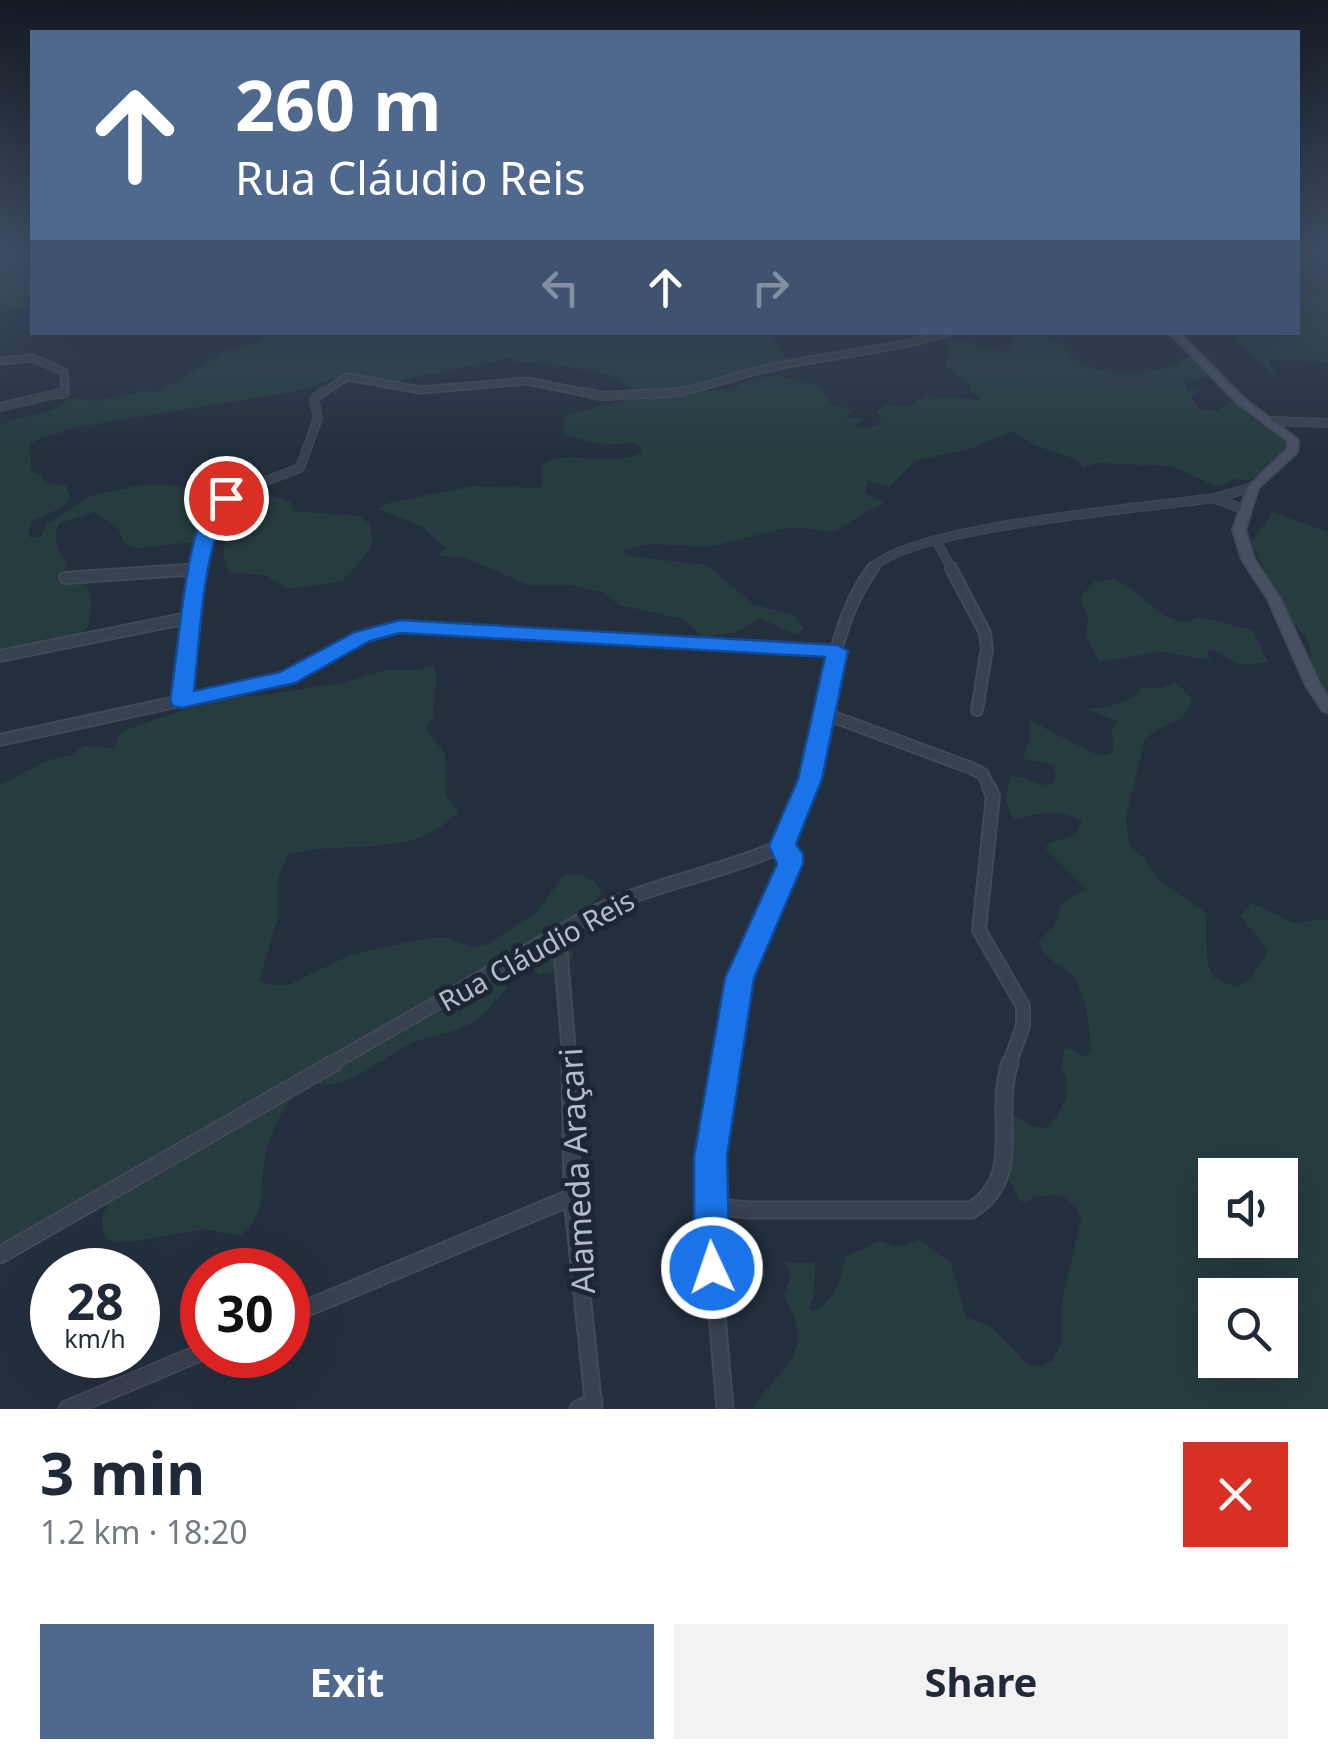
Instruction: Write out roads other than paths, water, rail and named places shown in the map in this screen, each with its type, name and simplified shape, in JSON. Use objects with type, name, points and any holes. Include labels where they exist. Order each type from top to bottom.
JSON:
[{"type":"street","points":[[182,701],[200,569],[213,513],[235,493],[297,471],[318,418],[314,399],[341,378],[421,390],[528,381],[602,396],[677,394],[769,368],[900,348],[941,335]]},
{"type":"street","points":[[1176,335],[1240,400],[1294,444],[1252,488],[1238,530],[1243,547],[1274,599],[1313,685],[1328,708]]},
{"type":"street","points":[[0,360],[44,360],[64,372],[67,384],[64,394],[57,397],[0,407]]},
{"type":"street","points":[[1269,421],[1328,423]]},
{"type":"street","points":[[725,1409],[708,1206],[716,1106],[740,978],[790,864],[790,854],[782,846],[802,804],[854,593],[866,572],[891,553],[990,528],[1215,498],[1252,488]]},
{"type":"street","points":[[1215,498],[1243,509]]},
{"type":"street","points":[[936,540],[962,582],[985,634],[987,649],[976,710]]},
{"type":"street","points":[[66,578],[200,569]]},
{"type":"street","points":[[0,656],[193,617]]},
{"type":"street","points":[[0,740],[287,678],[363,636],[400,627],[838,651]]},
{"type":"street","points":[[708,1206],[750,1210],[972,1210],[987,1204],[996,1192],[1005,1165],[1004,1078],[1026,1019],[979,930],[993,796],[990,784],[971,768],[823,713]]},
{"type":"street","name":"Rua Cláudio Reis","points":[[0,1255],[559,932],[626,897],[748,861],[782,846]]},
{"type":"street","name":"Alameda Araçari","points":[[559,932],[570,1058],[572,1197],[589,1406]]},
{"type":"street","points":[[310,1307],[572,1197]]},
{"type":"street","points":[[67,1409],[180,1361]]}]
